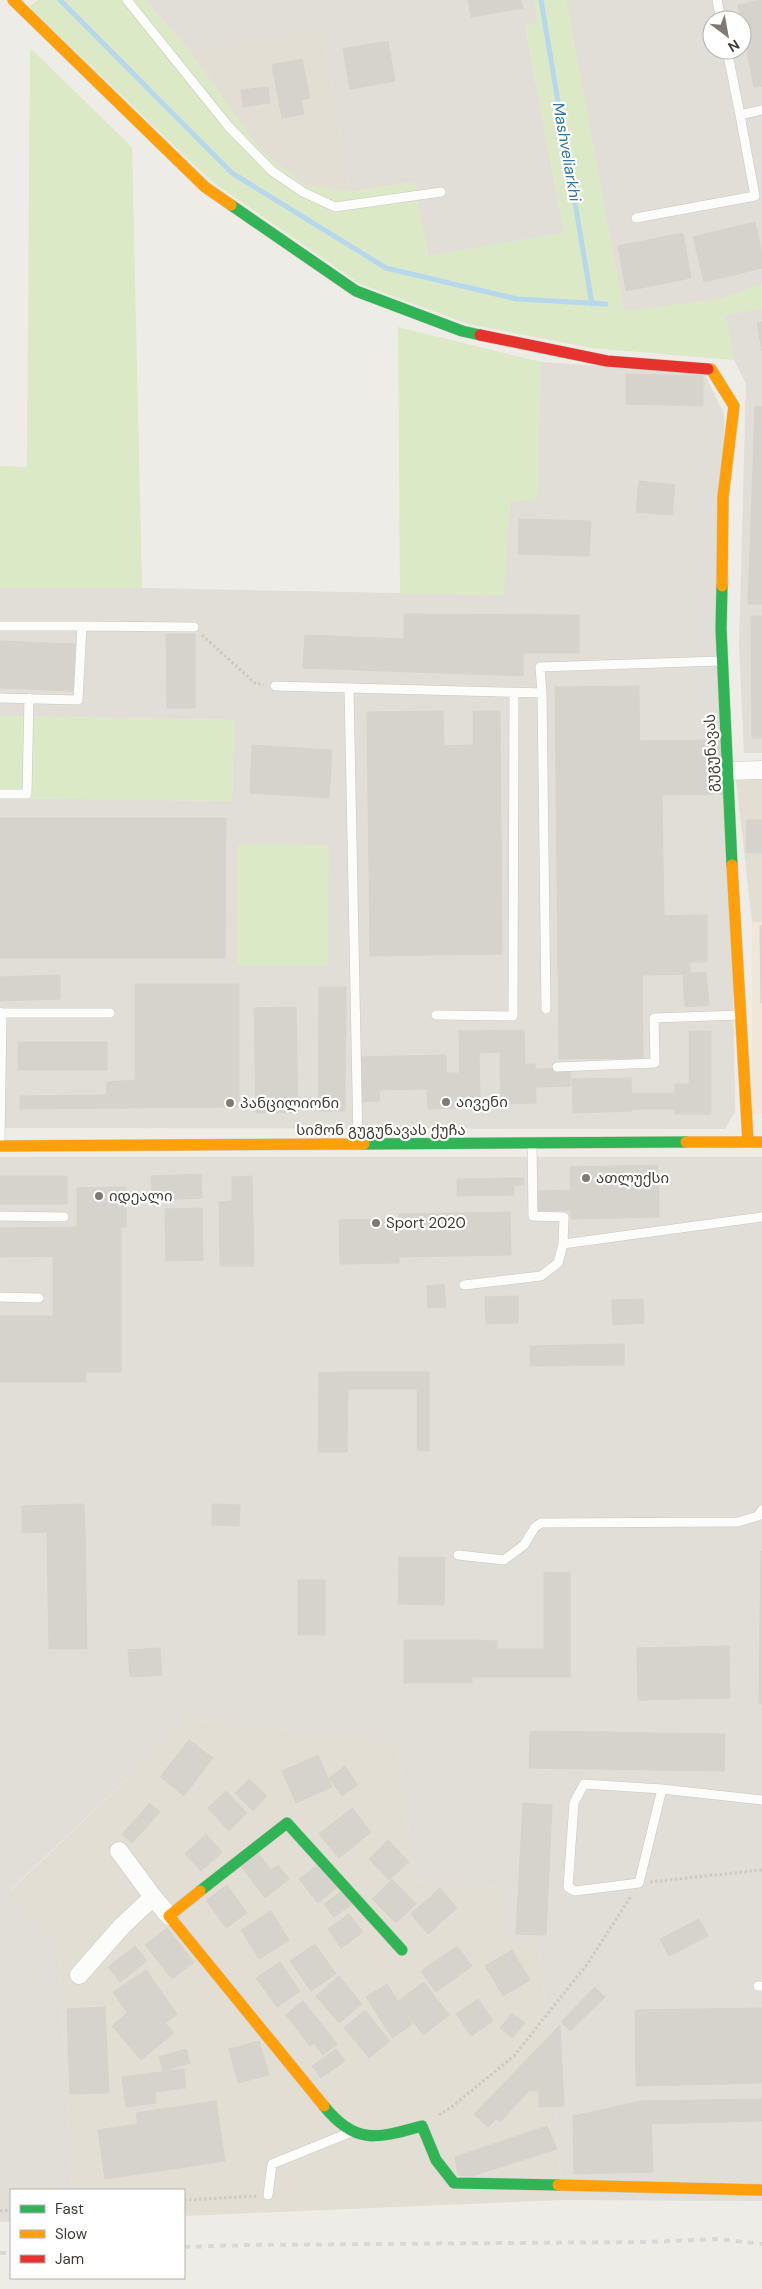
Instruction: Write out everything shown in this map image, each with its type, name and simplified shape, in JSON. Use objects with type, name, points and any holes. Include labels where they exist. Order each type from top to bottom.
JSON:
[{"type":"street","name":"გუგუნავას","points":[[17,1],[205,187],[356,291],[462,332],[607,361],[711,369],[734,406],[723,497],[721,629],[727,772],[748,1142]]},
{"type":"street","points":[[727,772],[762,770]]},
{"type":"street","name":"სიმონ გუგუნავას ქუჩა","points":[[0,1144],[358,1145],[762,1142]]},
{"type":"street","points":[[169,1916],[287,1823],[402,1950]]},
{"type":"street","points":[[119,1851],[169,1916],[331,2115],[352,2132],[381,2137],[422,2126],[436,2160],[454,2183],[762,2190]]},
{"type":"street","points":[[79,1975],[122,1926],[153,1896]]},
{"type":"lane","points":[[128,0],[229,127],[272,171],[303,192],[336,207],[441,192]]},
{"type":"lane","points":[[636,218],[755,196],[729,60]]},
{"type":"lane","points":[[740,115],[762,110]]},
{"type":"lane","points":[[0,626],[194,627]]},
{"type":"lane","points":[[0,698],[78,700],[82,626]]},
{"type":"lane","points":[[546,1009],[542,693],[540,667],[722,661]]},
{"type":"lane","points":[[275,686],[542,693]]},
{"type":"lane","points":[[349,688],[358,1145]]},
{"type":"lane","points":[[436,1015],[513,1016],[514,693]]},
{"type":"lane","points":[[0,794],[27,794],[29,698]]},
{"type":"lane","points":[[0,1144],[1,1012],[110,1013]]},
{"type":"lane","points":[[556,1067],[655,1063],[654,1018],[742,1015]]},
{"type":"lane","points":[[464,1285],[540,1276],[558,1263],[563,1244],[564,1217],[533,1216],[532,1144]]},
{"type":"lane","points":[[0,1216],[64,1217]]},
{"type":"lane","points":[[563,1244],[762,1217]]},
{"type":"lane","points":[[0,1297],[39,1298]]},
{"type":"lane","points":[[458,1556],[504,1560],[524,1545],[535,1527],[541,1523],[738,1522],[758,1516],[762,1510]]},
{"type":"lane","points":[[662,1789],[639,1883],[575,1891],[568,1887],[574,1803],[584,1784],[662,1789],[762,1800]]},
{"type":"lane","points":[[268,2195],[272,2164],[352,2132]]},
{"type":"path","points":[[194,627],[255,683],[275,686]]},
{"type":"path","points":[[422,2126],[454,2105],[514,2056],[588,1963],[639,1883],[762,1870]]},
{"type":"path","points":[[185,2200],[268,2195]]},
{"type":"shaded area","points":[[145,0],[534,0],[538,23],[525,26],[564,233],[428,256],[414,182],[350,192],[323,29],[188,49]]},
{"type":"shaded area","points":[[566,0],[762,0],[762,284],[721,299],[624,312]]},
{"type":"shaded area","points":[[323,29],[350,192],[305,185],[260,150],[188,49]]},
{"type":"shaded area","points":[[762,308],[762,753],[744,753],[739,646],[746,384],[734,360],[725,315]]},
{"type":"shaded area","points":[[541,362],[704,373],[724,414],[735,1112],[725,1129],[0,1128],[0,798],[232,801],[234,720],[0,716],[0,588],[142,588],[503,595],[510,501],[537,498]]},
{"type":"shaded area","points":[[762,778],[762,922],[752,922],[736,779]]},
{"type":"shaded area","points":[[752,922],[762,922],[762,1114],[752,1114]]},
{"type":"shaded area","points":[[0,1157],[762,1157],[762,2201],[563,2200],[540,1948],[510,1939],[498,1887],[415,1880],[397,1740],[190,1719],[10,1890],[59,1952],[72,2189],[10,2189],[10,2222],[0,2222]]},
{"type":"shaded area","points":[[190,1719],[397,1740],[415,1880],[498,1887],[510,1939],[540,1948],[563,2200],[185,2216],[185,2189],[72,2189],[59,1952],[10,1891]]},
{"type":"green space","points":[[38,0],[145,0],[188,49],[260,150],[305,185],[350,192],[414,182],[428,256],[564,233],[525,25],[538,23],[534,0],[566,0],[624,311],[721,299],[762,284],[762,308],[725,315],[734,360],[592,348],[468,324],[360,284],[210,180],[29,7]]},
{"type":"green space","points":[[30,48],[132,147],[142,588],[0,588],[0,466],[27,467]]},
{"type":"green space","points":[[398,327],[541,362],[537,499],[510,501],[504,595],[400,594]]},
{"type":"green space","points":[[0,716],[234,720],[232,801],[0,798]]},
{"type":"green space","points":[[238,844],[329,845],[328,966],[237,966]]},
{"type":"building","points":[[468,0],[521,0],[523,8],[471,17]]},
{"type":"building","points":[[762,0],[762,86],[754,87],[749,60],[752,60],[752,10],[739,10],[738,5]]},
{"type":"building","points":[[388,41],[395,81],[350,89],[343,49]]},
{"type":"building","points":[[302,59],[310,98],[301,100],[304,114],[282,118],[272,65]]},
{"type":"building","points":[[268,87],[270,103],[243,107],[241,90]]},
{"type":"building","points":[[755,222],[762,252],[762,268],[704,282],[693,237]]},
{"type":"building","points":[[683,233],[691,278],[626,291],[618,246]]},
{"type":"building","points":[[762,322],[762,351],[757,323]]},
{"type":"building","points":[[626,374],[703,376],[703,406],[626,404]]},
{"type":"building","points":[[755,406],[762,407],[762,525],[751,524]]},
{"type":"building","points":[[639,481],[675,485],[672,515],[636,512]]},
{"type":"building","points":[[519,519],[591,521],[589,556],[518,554]]},
{"type":"building","points":[[751,524],[762,525],[762,604],[748,604]]},
{"type":"building","points":[[404,614],[579,615],[579,653],[523,653],[523,676],[303,668],[305,635],[404,639]]},
{"type":"building","points":[[751,616],[762,616],[762,738],[752,738]]},
{"type":"building","points":[[166,634],[195,634],[195,708],[167,708]]},
{"type":"building","points":[[0,641],[75,644],[73,691],[0,688]]},
{"type":"building","points":[[639,686],[643,1058],[559,1059],[555,687]]},
{"type":"building","points":[[443,711],[444,746],[473,745],[473,711],[500,711],[502,954],[370,956],[367,712]]},
{"type":"building","points":[[722,740],[723,794],[662,795],[664,916],[690,915],[690,974],[642,975],[639,741]]},
{"type":"building","points":[[252,745],[332,750],[329,798],[250,793]]},
{"type":"building","points":[[0,818],[226,818],[225,958],[0,958]]},
{"type":"building","points":[[747,820],[762,820],[762,853],[746,853]]},
{"type":"building","points":[[690,915],[707,915],[707,962],[690,962]]},
{"type":"building","points":[[760,926],[762,926],[762,1003],[761,1003]]},
{"type":"building","points":[[706,972],[709,1005],[685,1007],[683,974]]},
{"type":"building","points":[[60,975],[60,999],[0,1001],[0,977]]},
{"type":"building","points":[[135,984],[239,984],[239,1080],[135,1080]]},
{"type":"building","points":[[319,987],[346,987],[345,1111],[318,1111]]},
{"type":"building","points":[[296,1007],[298,1112],[256,1113],[254,1008]]},
{"type":"building","points":[[524,1030],[525,1064],[500,1065],[500,1052],[479,1053],[480,1099],[460,1099],[459,1031]]},
{"type":"building","points":[[689,1031],[711,1031],[711,1085],[689,1085]]},
{"type":"building","points":[[18,1042],[107,1042],[107,1070],[18,1070]]},
{"type":"building","points":[[446,1055],[446,1073],[460,1073],[461,1108],[428,1109],[427,1089],[379,1090],[380,1101],[361,1102],[360,1057]]},
{"type":"building","points":[[535,1064],[536,1103],[501,1104],[500,1065]]},
{"type":"building","points":[[570,1068],[570,1086],[536,1087],[536,1069]]},
{"type":"building","points":[[631,1078],[632,1111],[573,1113],[572,1079]]},
{"type":"building","points":[[135,1080],[239,1080],[239,1107],[106,1108],[107,1082]]},
{"type":"building","points":[[675,1084],[711,1085],[711,1114],[675,1114]]},
{"type":"building","points":[[632,1093],[675,1093],[675,1109],[632,1109]]},
{"type":"building","points":[[106,1095],[106,1108],[20,1109],[20,1096]]},
{"type":"building","points":[[658,1165],[659,1217],[571,1219],[570,1167]]},
{"type":"building","points":[[201,1174],[202,1198],[152,1200],[151,1176]]},
{"type":"building","points":[[0,1176],[67,1176],[67,1204],[0,1204]]},
{"type":"building","points":[[252,1176],[254,1266],[220,1266],[219,1202],[232,1201],[232,1177]]},
{"type":"building","points":[[513,1178],[514,1195],[457,1196],[457,1179]]},
{"type":"building","points":[[513,1178],[524,1178],[524,1185],[513,1185]]},
{"type":"building","points":[[126,1187],[126,1227],[77,1227],[77,1188]]},
{"type":"building","points":[[571,1190],[571,1210],[538,1211],[537,1191]]},
{"type":"building","points":[[202,1208],[203,1260],[166,1261],[165,1209]]},
{"type":"building","points":[[510,1212],[511,1255],[399,1257],[399,1214]]},
{"type":"building","points":[[399,1219],[399,1263],[340,1264],[339,1220]]},
{"type":"building","points":[[85,1227],[85,1256],[0,1257],[0,1228]]},
{"type":"building","points":[[85,1227],[121,1227],[121,1372],[87,1372]]},
{"type":"building","points":[[86,1256],[86,1382],[0,1382],[0,1316],[53,1316],[53,1257]]},
{"type":"building","points":[[444,1284],[446,1307],[428,1308],[427,1286]]},
{"type":"building","points":[[518,1296],[518,1323],[486,1324],[485,1297]]},
{"type":"building","points":[[643,1299],[644,1323],[613,1325],[612,1300]]},
{"type":"building","points":[[624,1344],[624,1365],[530,1366],[530,1346]]},
{"type":"building","points":[[348,1372],[429,1372],[429,1389],[348,1389]]},
{"type":"building","points":[[348,1372],[347,1452],[318,1452],[319,1373]]},
{"type":"building","points":[[429,1389],[429,1451],[417,1450],[417,1390]]},
{"type":"building","points":[[84,1504],[85,1531],[22,1533],[22,1506]]},
{"type":"building","points":[[212,1504],[240,1505],[239,1526],[212,1525]]},
{"type":"building","points":[[85,1531],[87,1649],[49,1649],[47,1532]]},
{"type":"building","points":[[761,1551],[762,1704],[759,1704]]},
{"type":"building","points":[[399,1557],[445,1557],[444,1605],[398,1604]]},
{"type":"building","points":[[544,1572],[570,1573],[570,1677],[472,1677],[472,1640],[497,1641],[497,1649],[544,1649]]},
{"type":"building","points":[[298,1580],[325,1580],[325,1635],[298,1635]]},
{"type":"building","points":[[404,1640],[472,1640],[472,1683],[404,1683]]},
{"type":"building","points":[[729,1646],[730,1698],[638,1700],[637,1648]]},
{"type":"building","points":[[160,1648],[162,1675],[130,1677],[128,1650]]},
{"type":"building","points":[[530,1731],[725,1734],[724,1771],[529,1768]]},
{"type":"building","points":[[189,1740],[213,1758],[184,1796],[160,1777]]},
{"type":"building","points":[[318,1755],[332,1787],[296,1803],[282,1771]]},
{"type":"building","points":[[345,1766],[358,1785],[342,1796],[329,1778]]},
{"type":"building","points":[[249,1779],[267,1796],[253,1811],[235,1793]]},
{"type":"building","points":[[226,1791],[247,1813],[229,1831],[208,1808]]},
{"type":"building","points":[[150,1803],[160,1812],[132,1843],[122,1834]]},
{"type":"building","points":[[523,1803],[552,1805],[546,1935],[516,1934]]},
{"type":"building","points":[[352,1808],[371,1832],[339,1858],[319,1834]]},
{"type":"building","points":[[206,1834],[222,1852],[201,1871],[185,1854]]},
{"type":"building","points":[[388,1840],[409,1862],[389,1880],[369,1859]]},
{"type":"building","points":[[257,1852],[271,1870],[278,1865],[289,1879],[265,1898],[240,1865]]},
{"type":"building","points":[[321,1862],[340,1885],[318,1903],[299,1879]]},
{"type":"building","points":[[392,1879],[416,1904],[396,1923],[372,1899]]},
{"type":"building","points":[[227,1885],[247,1913],[226,1928],[206,1900]]},
{"type":"building","points":[[440,1888],[457,1908],[428,1934],[411,1914]]},
{"type":"building","points":[[345,1889],[355,1902],[334,1917],[324,1904]]},
{"type":"building","points":[[271,1911],[289,1940],[259,1959],[241,1930]]},
{"type":"building","points":[[349,1914],[363,1932],[341,1948],[328,1929]]},
{"type":"building","points":[[699,1919],[708,1936],[669,1956],[660,1939]]},
{"type":"building","points":[[167,1928],[194,1962],[172,1979],[145,1945]]},
{"type":"building","points":[[315,1944],[336,1974],[311,1991],[290,1961]]},
{"type":"building","points":[[135,1946],[147,1961],[120,1982],[108,1967]]},
{"type":"building","points":[[457,1946],[472,1966],[436,1992],[421,1971]]},
{"type":"building","points":[[512,1950],[530,1980],[503,1996],[485,1966]]},
{"type":"building","points":[[280,1962],[300,1991],[277,2007],[256,1978]]},
{"type":"building","points":[[146,1970],[177,2014],[165,2023],[174,2033],[141,2060],[112,2026],[127,2013],[113,1992]]},
{"type":"building","points":[[339,1976],[362,2004],[339,2023],[316,1996]]},
{"type":"building","points":[[424,1982],[449,2015],[423,2035],[398,2001]]},
{"type":"building","points":[[387,1984],[413,2024],[392,2038],[366,1997]]},
{"type":"building","points":[[595,1987],[605,1997],[570,2031],[561,2022]]},
{"type":"building","points":[[478,1999],[493,2021],[471,2036],[456,2014]]},
{"type":"building","points":[[303,2001],[328,2032],[310,2046],[286,2015]]},
{"type":"building","points":[[105,2007],[109,2093],[70,2094],[67,2009]]},
{"type":"building","points":[[762,2008],[762,2083],[636,2086],[635,2010]]},
{"type":"building","points":[[365,2010],[390,2041],[369,2058],[344,2028]]},
{"type":"building","points":[[512,2013],[525,2023],[512,2038],[500,2028]]},
{"type":"building","points":[[560,2025],[564,2106],[539,2107],[539,2091],[529,2091],[500,2122],[496,2119],[488,2127],[474,2114]]},
{"type":"building","points":[[328,2032],[337,2044],[323,2055],[314,2043]]},
{"type":"building","points":[[259,2041],[269,2075],[238,2083],[229,2049]]},
{"type":"building","points":[[186,2049],[190,2063],[163,2071],[159,2057]]},
{"type":"building","points":[[336,2049],[345,2061],[321,2078],[312,2066]]},
{"type":"building","points":[[184,2069],[186,2088],[155,2092],[156,2103],[126,2107],[122,2077]]},
{"type":"building","points":[[762,2099],[762,2121],[651,2124],[653,2172],[574,2174],[573,2116],[641,2101]]},
{"type":"building","points":[[216,2101],[225,2161],[105,2179],[98,2130],[138,2124],[136,2113]]},
{"type":"building","points":[[547,2126],[557,2149],[472,2176],[458,2175],[455,2157]]},
{"type":"waterway","points":[[60,0],[232,173],[386,268],[517,299],[606,304]]},
{"type":"waterway","name":"Mashveliarkhi","points":[[541,0],[592,304]]},
{"type":"railway","points":[[185,2247],[645,2242],[718,2239],[762,2244]]},
{"type":"railway","points":[[0,2253],[10,2253]]},
{"type":"traffic: fast","points":[[231,205],[356,291],[462,331],[480,335]]},
{"type":"traffic: fast","points":[[722,586],[721,629],[732,865]]},
{"type":"traffic: fast","points":[[364,1144],[686,1142]]},
{"type":"traffic: fast","points":[[200,1891],[287,1823],[402,1950]]},
{"type":"traffic: fast","points":[[324,2106],[347,2128],[368,2136],[393,2134],[422,2126],[436,2160],[454,2183],[558,2185]]},
{"type":"traffic: slow","points":[[13,0],[205,187],[231,205]]},
{"type":"traffic: slow","points":[[708,369],[711,369],[734,406],[723,497],[722,586]]},
{"type":"traffic: slow","points":[[732,865],[748,1142]]},
{"type":"traffic: slow","points":[[686,1142],[762,1142]]},
{"type":"traffic: slow","points":[[0,1146],[364,1144]]},
{"type":"traffic: slow","points":[[200,1891],[169,1916],[324,2106]]},
{"type":"traffic: slow","points":[[558,2185],[762,2190]]},
{"type":"traffic: jam","points":[[480,335],[607,361],[708,369]]},
{"type":"place","name":"აივენი","points":[[446,1102]]},
{"type":"place","name":"პანცილიონი","points":[[230,1103]]},
{"type":"place","name":"ათლუქსი","points":[[586,1178]]},
{"type":"place","name":"იდეალი","points":[[99,1196]]},
{"type":"place","name":"Sport 2020","points":[[376,1223]]}]
